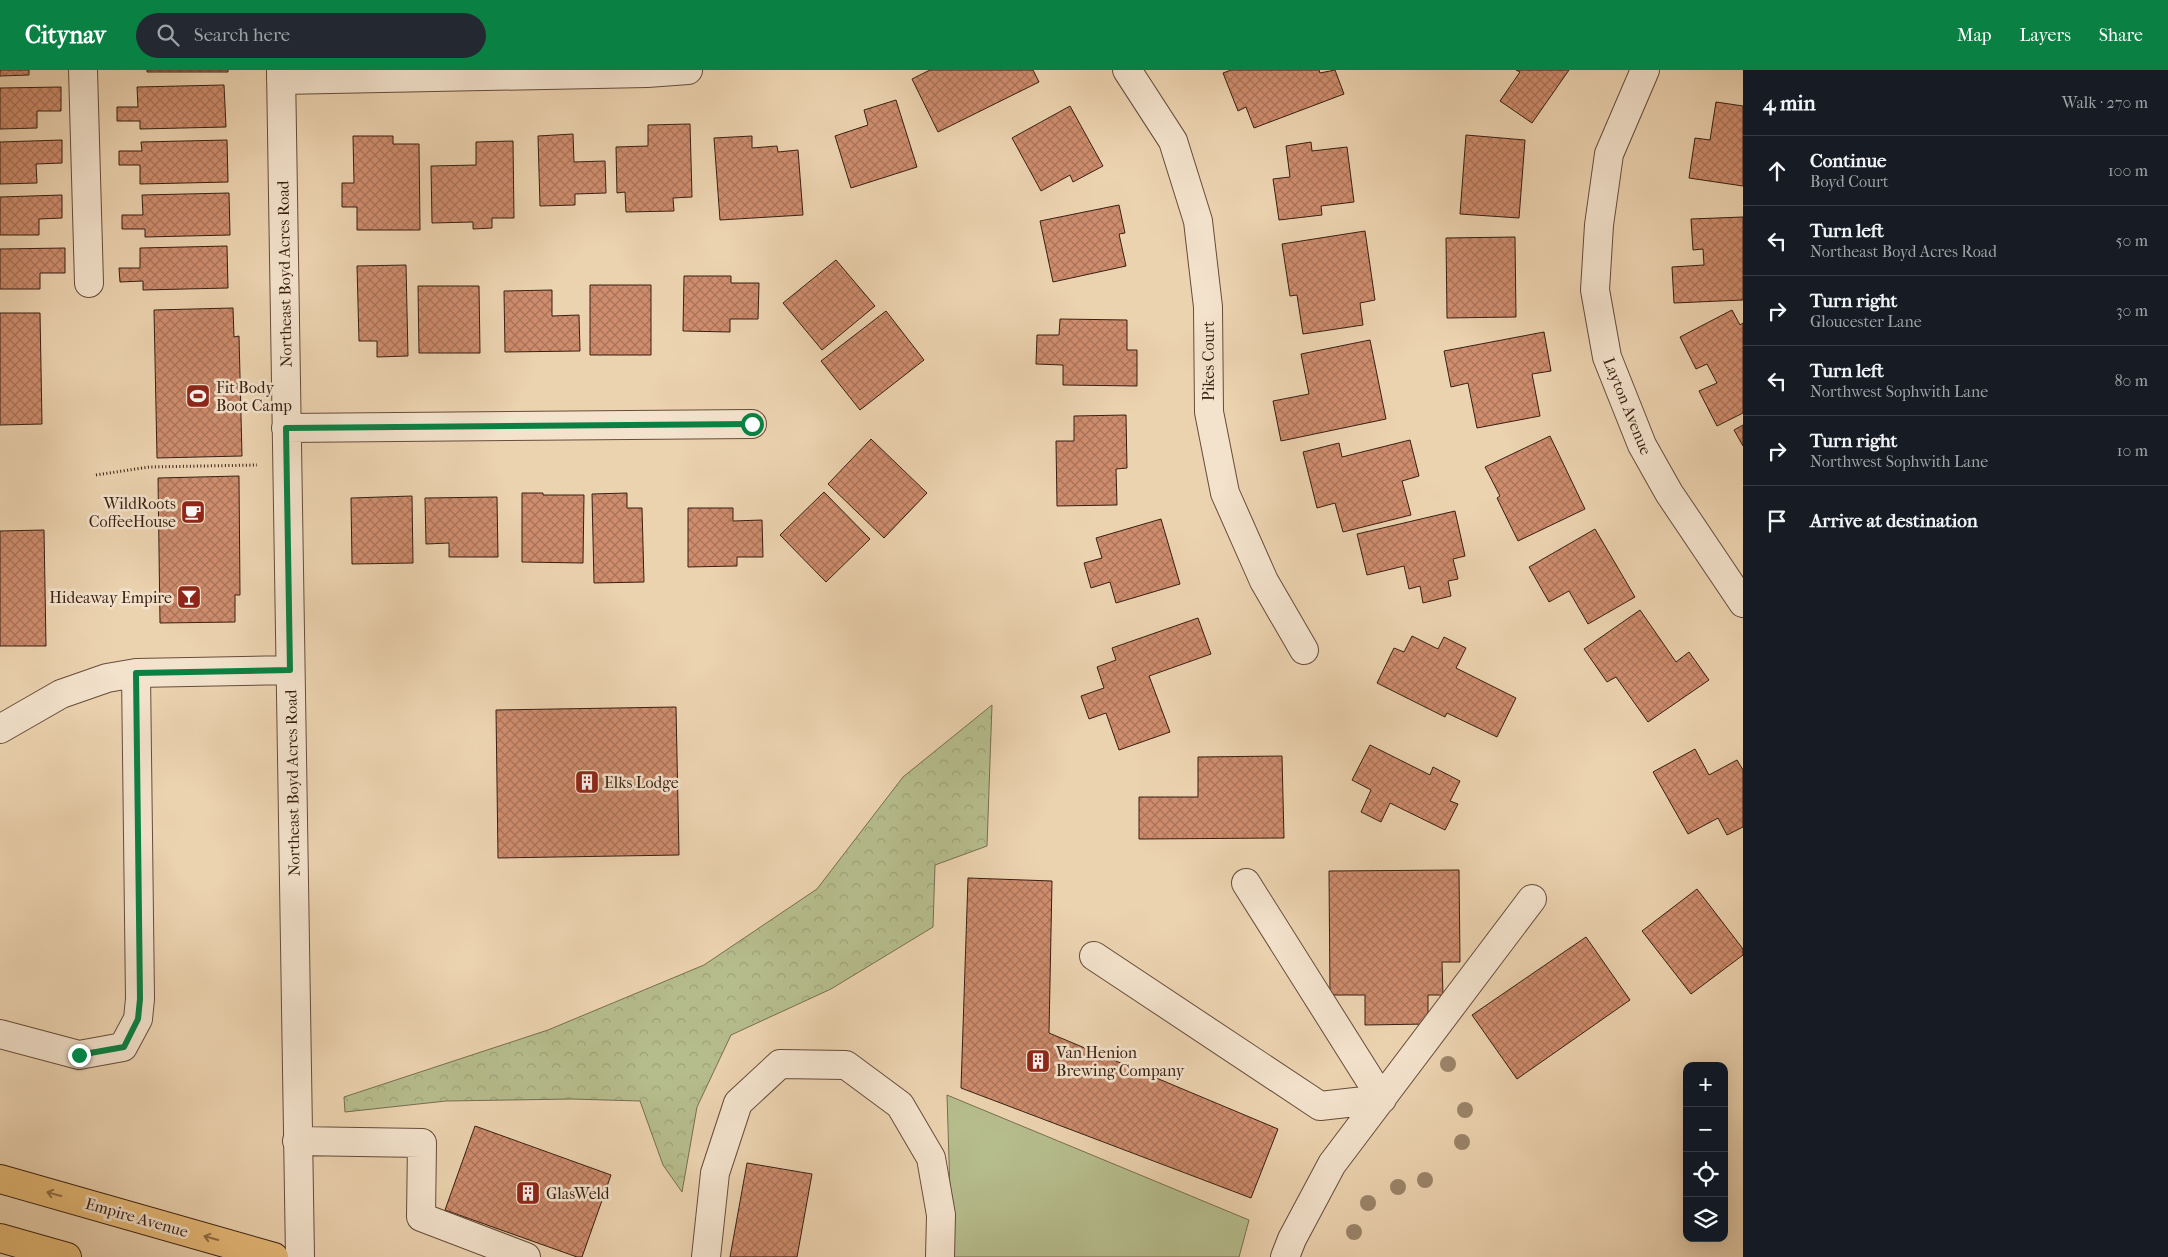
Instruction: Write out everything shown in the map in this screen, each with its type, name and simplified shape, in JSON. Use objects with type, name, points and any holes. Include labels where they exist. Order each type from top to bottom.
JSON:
[{"type":"highway","name":"Empire Avenue","points":[[0,1180],[274,1257]]},
{"type":"highway","points":[[0,1238],[67,1257]]},
{"type":"street","points":[[83,70],[89,283]]},
{"type":"street","points":[[281,75],[637,74],[688,70]]},
{"type":"street","name":"Pikes Court","points":[[1127,70],[1173,141],[1198,221],[1208,307],[1209,412],[1225,493],[1264,581],[1304,650]]},
{"type":"street","name":"Layton Avenue","points":[[1645,70],[1609,154],[1605,181],[1599,225],[1595,290],[1605,348],[1624,404],[1642,445],[1669,493],[1743,603]]},
{"type":"street","name":"Northeast Boyd Acres Road","points":[[281,75],[300,1257]]},
{"type":"street","points":[[286,428],[752,424]]},
{"type":"street","points":[[0,729],[61,694],[107,678],[136,673],[290,670]]},
{"type":"street","points":[[0,1034],[79,1055],[124,1047],[138,1019],[140,989],[136,673]]},
{"type":"street","points":[[1246,883],[1382,1100]]},
{"type":"street","points":[[1285,1257],[1292,1238],[1332,1164],[1532,899]]},
{"type":"street","points":[[1094,956],[1320,1106],[1382,1100]]},
{"type":"street","points":[[706,1257],[715,1173],[738,1103],[780,1064],[789,1064],[846,1065],[900,1105],[931,1158],[941,1215],[940,1257]]},
{"type":"street","points":[[297,1142],[422,1142],[421,1217],[526,1257]]},
{"type":"path","points":[[96,476],[149,467],[247,465]]},
{"type":"green space","points":[[992,705],[987,846],[935,865],[933,927],[831,989],[731,1035],[697,1107],[682,1192],[663,1165],[640,1101],[572,1099],[446,1101],[345,1112],[344,1097],[548,1030],[704,965],[817,889],[903,777]]},
{"type":"green space","points":[[947,1095],[1249,1220],[1239,1257],[952,1257]]},
{"type":"building","points":[[0,70],[29,70],[29,75],[0,76]]},
{"type":"building","points":[[147,70],[228,70],[228,72],[147,72]]},
{"type":"building","points":[[930,70],[1033,70],[1039,82],[938,132],[912,79]]},
{"type":"building","points":[[1231,70],[1319,70],[1320,73],[1335,70],[1344,94],[1254,128],[1246,107],[1238,111],[1223,73]]},
{"type":"building","points":[[1516,70],[1569,70],[1532,123],[1500,101],[1520,72]]},
{"type":"building","points":[[224,85],[226,127],[140,129],[140,121],[117,121],[117,107],[138,107],[137,87]]},
{"type":"building","points":[[61,87],[61,111],[37,111],[37,128],[0,129],[0,88]]},
{"type":"building","points":[[896,100],[917,167],[851,188],[835,136],[868,125],[864,110]]},
{"type":"building","points":[[1716,102],[1743,106],[1743,186],[1689,178],[1695,138],[1710,140]]},
{"type":"building","points":[[1070,106],[1103,166],[1073,182],[1070,175],[1041,191],[1012,138]]},
{"type":"building","points":[[690,124],[692,197],[673,198],[674,211],[626,212],[625,192],[617,193],[616,147],[648,146],[648,125]]},
{"type":"building","points":[[573,134],[574,162],[605,161],[606,193],[575,194],[575,205],[540,206],[538,136]]},
{"type":"building","points":[[1466,135],[1525,140],[1519,218],[1460,214]]},
{"type":"building","points":[[353,136],[393,136],[393,144],[419,144],[420,230],[357,230],[357,207],[342,207],[342,183],[354,183]]},
{"type":"building","points":[[752,136],[752,148],[777,146],[778,152],[798,150],[803,215],[720,220],[714,138]]},
{"type":"building","points":[[62,140],[62,163],[36,164],[37,183],[0,184],[0,142]]},
{"type":"building","points":[[227,140],[228,182],[140,184],[140,165],[119,165],[119,151],[142,151],[141,142]]},
{"type":"building","points":[[513,141],[514,218],[492,218],[492,228],[473,229],[473,222],[432,223],[431,166],[476,165],[476,142]]},
{"type":"building","points":[[1311,142],[1312,151],[1347,147],[1354,202],[1321,206],[1322,215],[1279,220],[1273,179],[1290,177],[1286,146]]},
{"type":"building","points":[[229,193],[230,235],[145,237],[145,229],[122,229],[122,215],[143,215],[142,195]]},
{"type":"building","points":[[62,195],[62,218],[39,219],[39,235],[0,235],[0,197]]},
{"type":"building","points":[[1119,205],[1125,233],[1119,234],[1126,266],[1053,282],[1040,221]]},
{"type":"building","points":[[1743,217],[1743,300],[1674,303],[1672,267],[1704,265],[1703,249],[1693,250],[1691,219]]},
{"type":"building","points":[[1365,231],[1375,300],[1360,303],[1363,325],[1303,334],[1297,295],[1290,296],[1282,244]]},
{"type":"building","points":[[1515,237],[1516,317],[1447,318],[1446,238]]},
{"type":"building","points":[[227,246],[228,288],[143,290],[143,281],[120,282],[119,268],[140,268],[140,248]]},
{"type":"building","points":[[65,248],[65,273],[40,273],[40,289],[0,289],[0,249]]},
{"type":"building","points":[[836,260],[875,306],[822,350],[783,303]]},
{"type":"building","points":[[406,265],[408,356],[377,357],[377,341],[359,341],[357,266]]},
{"type":"building","points":[[684,276],[731,276],[731,283],[759,283],[758,319],[730,319],[730,332],[683,331]]},
{"type":"building","points":[[590,285],[651,285],[651,355],[590,355]]},
{"type":"building","points":[[418,286],[479,286],[480,353],[419,353]]},
{"type":"building","points":[[552,290],[552,316],[579,315],[580,351],[505,352],[504,291]]},
{"type":"building","name":"Fit Body Boot Camp","points":[[233,308],[234,337],[239,336],[242,456],[157,458],[154,310]]},
{"type":"building","points":[[1732,310],[1740,325],[1743,323],[1743,413],[1717,426],[1699,391],[1717,383],[1707,364],[1696,369],[1680,337]]},
{"type":"building","points":[[886,311],[924,360],[860,410],[821,361]]},
{"type":"building","points":[[0,313],[40,313],[42,424],[0,425]]},
{"type":"building","points":[[1060,319],[1127,320],[1127,350],[1137,350],[1137,386],[1063,385],[1063,365],[1036,364],[1037,335],[1059,335]]},
{"type":"building","points":[[1544,332],[1551,371],[1532,374],[1540,416],[1477,428],[1468,383],[1451,387],[1444,351]]},
{"type":"building","points":[[1370,340],[1386,419],[1281,441],[1273,401],[1309,394],[1301,354]]},
{"type":"building","points":[[1126,415],[1127,468],[1116,469],[1117,505],[1057,506],[1056,441],[1074,441],[1074,416]]},
{"type":"building","points":[[1743,425],[1743,446],[1734,430]]},
{"type":"building","points":[[1550,436],[1585,509],[1518,541],[1497,498],[1500,496],[1485,467]]},
{"type":"building","points":[[871,439],[927,493],[884,538],[828,484]]},
{"type":"building","points":[[1410,440],[1419,476],[1402,481],[1411,515],[1343,532],[1335,503],[1317,508],[1303,452],[1339,443],[1342,457]]},
{"type":"building","points":[[239,476],[240,595],[235,595],[235,622],[160,623],[158,478]]},
{"type":"building","points":[[824,492],[870,539],[826,582],[780,535]]},
{"type":"building","points":[[522,493],[584,495],[583,563],[522,562]]},
{"type":"building","points":[[627,493],[627,508],[642,508],[644,582],[594,583],[592,494]]},
{"type":"building","points":[[412,496],[413,563],[352,564],[351,498]]},
{"type":"building","points":[[497,497],[498,557],[449,557],[449,543],[426,544],[425,498]]},
{"type":"building","points":[[688,508],[733,508],[733,521],[762,520],[763,557],[737,557],[737,566],[688,567]]},
{"type":"building","points":[[1455,511],[1465,556],[1453,559],[1458,579],[1448,581],[1451,596],[1423,603],[1420,586],[1409,589],[1404,566],[1367,575],[1357,534]]},
{"type":"building","points":[[1161,519],[1180,584],[1116,603],[1110,582],[1091,588],[1084,563],[1102,558],[1096,538]]},
{"type":"building","points":[[1595,529],[1635,597],[1588,624],[1569,591],[1549,602],[1529,567]]},
{"type":"building","points":[[44,530],[46,646],[0,646],[0,531]]},
{"type":"building","points":[[1640,610],[1676,662],[1689,652],[1709,680],[1648,722],[1616,677],[1607,682],[1584,649]]},
{"type":"building","points":[[1198,618],[1211,654],[1149,676],[1170,732],[1119,750],[1106,713],[1089,719],[1081,696],[1104,688],[1097,667],[1116,660],[1112,648]]},
{"type":"building","points":[[1412,636],[1438,649],[1444,637],[1466,648],[1456,668],[1516,698],[1497,737],[1447,713],[1445,717],[1377,683],[1394,648],[1404,652]]},
{"type":"building","name":"Elks Lodge","points":[[676,707],[679,855],[498,858],[496,710]]},
{"type":"building","points":[[1370,745],[1430,775],[1433,767],[1460,781],[1450,801],[1458,804],[1445,830],[1390,803],[1381,822],[1361,812],[1371,790],[1352,780]]},
{"type":"building","points":[[1695,749],[1709,775],[1737,760],[1743,770],[1743,827],[1727,835],[1718,818],[1688,834],[1653,772]]},
{"type":"building","points":[[1282,756],[1284,838],[1139,839],[1139,797],[1198,797],[1198,757]]},
{"type":"building","points":[[1459,870],[1460,962],[1442,962],[1443,995],[1428,995],[1428,1024],[1365,1025],[1365,995],[1330,995],[1329,871]]},
{"type":"building","name":"Van Henion Brewing Company","points":[[968,878],[1052,881],[1049,1033],[1278,1129],[1251,1198],[961,1088]]},
{"type":"building","points":[[1697,889],[1743,949],[1743,955],[1691,994],[1642,931]]},
{"type":"building","points":[[1586,937],[1630,1000],[1517,1079],[1472,1015]]},
{"type":"building","name":"GlasWeld","points":[[475,1126],[611,1175],[582,1257],[577,1257],[445,1210]]},
{"type":"building","points":[[747,1163],[812,1174],[797,1257],[730,1257]]},
{"type":"place","name":"Fit Body Boot Camp","points":[[198,396]]},
{"type":"place","name":"WildRoots CoffeeHouse","points":[[193,512]]},
{"type":"place","name":"Hideaway Empire","points":[[189,597]]},
{"type":"place","name":"Elks Lodge","points":[[587,782]]},
{"type":"place","name":"Van Henion Brewing Company","points":[[1038,1061]]},
{"type":"place","name":"GlasWeld","points":[[528,1193]]},
{"type":"route","points":[[79,1055],[124,1047],[138,1019],[140,999],[136,673],[290,670],[286,428],[752,424]]}]
